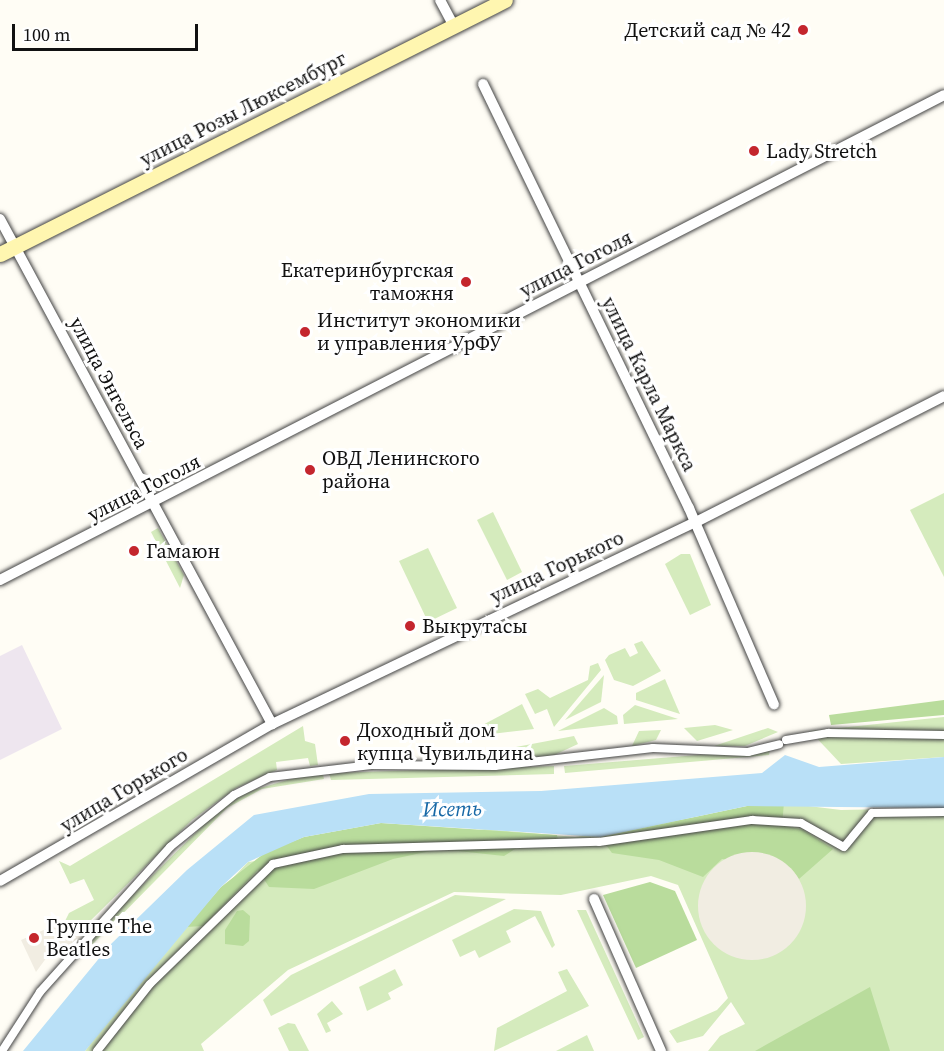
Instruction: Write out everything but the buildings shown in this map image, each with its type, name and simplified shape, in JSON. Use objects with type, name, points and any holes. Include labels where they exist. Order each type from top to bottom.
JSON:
[{"type":"main road","name":"улица Розы Люксембург","points":[[0,254],[505,0]]},
{"type":"street","points":[[440,0],[454,26]]},
{"type":"street","name":"улица Карла Маркса","points":[[483,84],[694,523],[774,704]]},
{"type":"street","name":"улица Гоголя","points":[[0,580],[154,503],[944,95]]},
{"type":"street","name":"улица Энгельса","points":[[0,219],[272,724]]},
{"type":"street","name":"улица Горького","points":[[0,881],[272,724],[694,523],[944,396]]},
{"type":"street","points":[[2,1051],[47,984],[170,847],[234,795],[270,777],[371,765],[495,766],[653,748],[748,752],[782,742],[828,733],[944,735]]},
{"type":"street","points":[[97,1051],[150,984],[273,864],[344,849],[599,842],[752,820],[801,823],[844,846],[872,813],[944,812]]},
{"type":"street","points":[[594,899],[661,1051]]},
{"type":"shaded area","points":[[22,645],[62,729],[0,760],[0,656]]},
{"type":"shaded area","points":[[752,852],[772,857],[790,868],[801,886],[806,906],[801,926],[790,944],[772,955],[752,960],[732,955],[714,944],[703,926],[698,906],[703,886],[714,868],[732,857]]},
{"type":"shaded area","points":[[64,921],[81,938],[69,952],[58,942],[36,972],[21,940]]},
{"type":"green space","points":[[944,493],[944,577],[910,510]]},
{"type":"green space","points":[[493,512],[522,572],[507,580],[477,520]]},
{"type":"green space","points":[[158,528],[184,575],[180,588],[151,532]]},
{"type":"green space","points":[[428,548],[457,608],[428,622],[399,561]]},
{"type":"green space","points":[[681,554],[690,554],[711,605],[690,615],[665,564]]},
{"type":"green space","points":[[642,641],[661,671],[633,686],[614,680],[605,660],[609,655],[625,648],[630,657],[638,653],[634,644]]},
{"type":"green space","points":[[598,663],[601,670],[554,727],[547,709],[535,714],[525,694],[538,689],[550,698],[588,680],[590,666]]},
{"type":"green space","points":[[604,675],[601,702],[565,720]]},
{"type":"green space","points":[[665,679],[680,714],[636,700],[636,693]]},
{"type":"green space","points":[[944,700],[944,715],[831,725],[829,715]]},
{"type":"green space","points":[[522,704],[534,729],[458,738]]},
{"type":"green space","points":[[635,705],[678,719],[624,724],[623,715]]},
{"type":"green space","points":[[604,708],[617,716],[618,724],[558,731]]},
{"type":"green space","points":[[944,717],[944,757],[841,764],[810,731]]},
{"type":"green space","points":[[715,725],[733,730],[697,741],[684,728]]},
{"type":"green space","points":[[303,726],[305,741],[315,744],[318,765],[310,766],[308,758],[276,762],[277,770],[236,788],[192,820],[79,932],[64,923],[69,913],[94,900],[84,879],[70,884],[59,861],[70,866]]},
{"type":"green space","points":[[768,728],[778,732],[745,746],[714,746]]},
{"type":"green space","points":[[661,730],[656,740],[632,746],[639,731]]},
{"type":"green space","points":[[574,736],[578,744],[550,757],[512,756],[505,749]]},
{"type":"green space","points":[[770,749],[769,755],[565,773],[564,766]]},
{"type":"green space","points":[[554,766],[554,774],[331,780],[329,773]]},
{"type":"green space","points":[[322,770],[324,779],[262,789],[227,808],[84,953],[79,948],[233,796]]},
{"type":"green space","points":[[784,803],[841,810],[944,808],[944,1051],[708,1051],[720,1036],[745,1024],[731,1002],[703,1036],[677,1043],[669,1031],[717,1010],[728,998],[678,885],[651,876],[561,895],[454,892],[288,970],[201,1044],[204,1051],[85,1051],[155,960],[248,862],[485,829],[575,837]]},
{"type":"green space","points":[[784,803],[782,825],[803,830],[833,849],[799,879],[791,868],[722,859],[703,877],[659,860],[612,853],[600,837],[747,806]]},
{"type":"green space","points":[[381,823],[557,835],[558,841],[529,840],[504,856],[440,849],[393,859],[314,889],[269,887],[258,870],[203,926],[186,927],[221,887],[266,852],[304,837]]},
{"type":"green space","points":[[650,882],[675,891],[697,940],[636,968],[603,895]]},
{"type":"green space","points":[[455,895],[506,899],[271,1016],[263,1000],[291,975]]},
{"type":"green space","points":[[514,909],[541,911],[555,945],[552,948],[535,916],[506,931],[511,942],[479,958],[475,950],[460,957],[452,940]]},
{"type":"green space","points":[[243,910],[250,916],[249,941],[243,946],[225,944],[225,930],[237,911]]},
{"type":"green space","points":[[577,910],[586,910],[644,1037],[638,1040]]},
{"type":"green space","points":[[395,969],[403,985],[388,993],[391,999],[367,1011],[359,987]]},
{"type":"green space","points":[[567,969],[589,1006],[494,1051],[497,1028],[567,991],[558,972]]},
{"type":"green space","points":[[870,987],[890,1051],[755,1051]]},
{"type":"green space","points":[[332,1001],[343,1014],[327,1023],[331,1031],[326,1033],[317,1014]]},
{"type":"green space","points":[[288,1023],[295,1024],[309,1051],[289,1051],[278,1028]]},
{"type":"green space","points":[[587,1035],[594,1051],[556,1051]]},
{"type":"water","name":"Исеть","points":[[785,755],[819,767],[944,757],[944,808],[747,806],[600,837],[381,823],[304,837],[248,862],[221,887],[85,1051],[23,1051],[110,945],[187,870],[254,815],[369,794],[541,791],[762,773]]},
{"type":"place","name":"Детский сад № 42","points":[[803,30]]},
{"type":"place","name":"Lady Stretch","points":[[754,151]]},
{"type":"place","name":"Екатеринбургская таможня","points":[[466,282]]},
{"type":"place","name":"Институт экономики и управления УрФУ","points":[[305,332]]},
{"type":"place","name":"ОВД Ленинского района","points":[[310,470]]},
{"type":"place","name":"Гамаюн","points":[[134,551]]},
{"type":"place","name":"Выкрутасы","points":[[410,626]]},
{"type":"place","name":"Доходный дом купца Чувильдина","points":[[345,741]]},
{"type":"place","name":"Группе The Beatles","points":[[34,938]]}]
